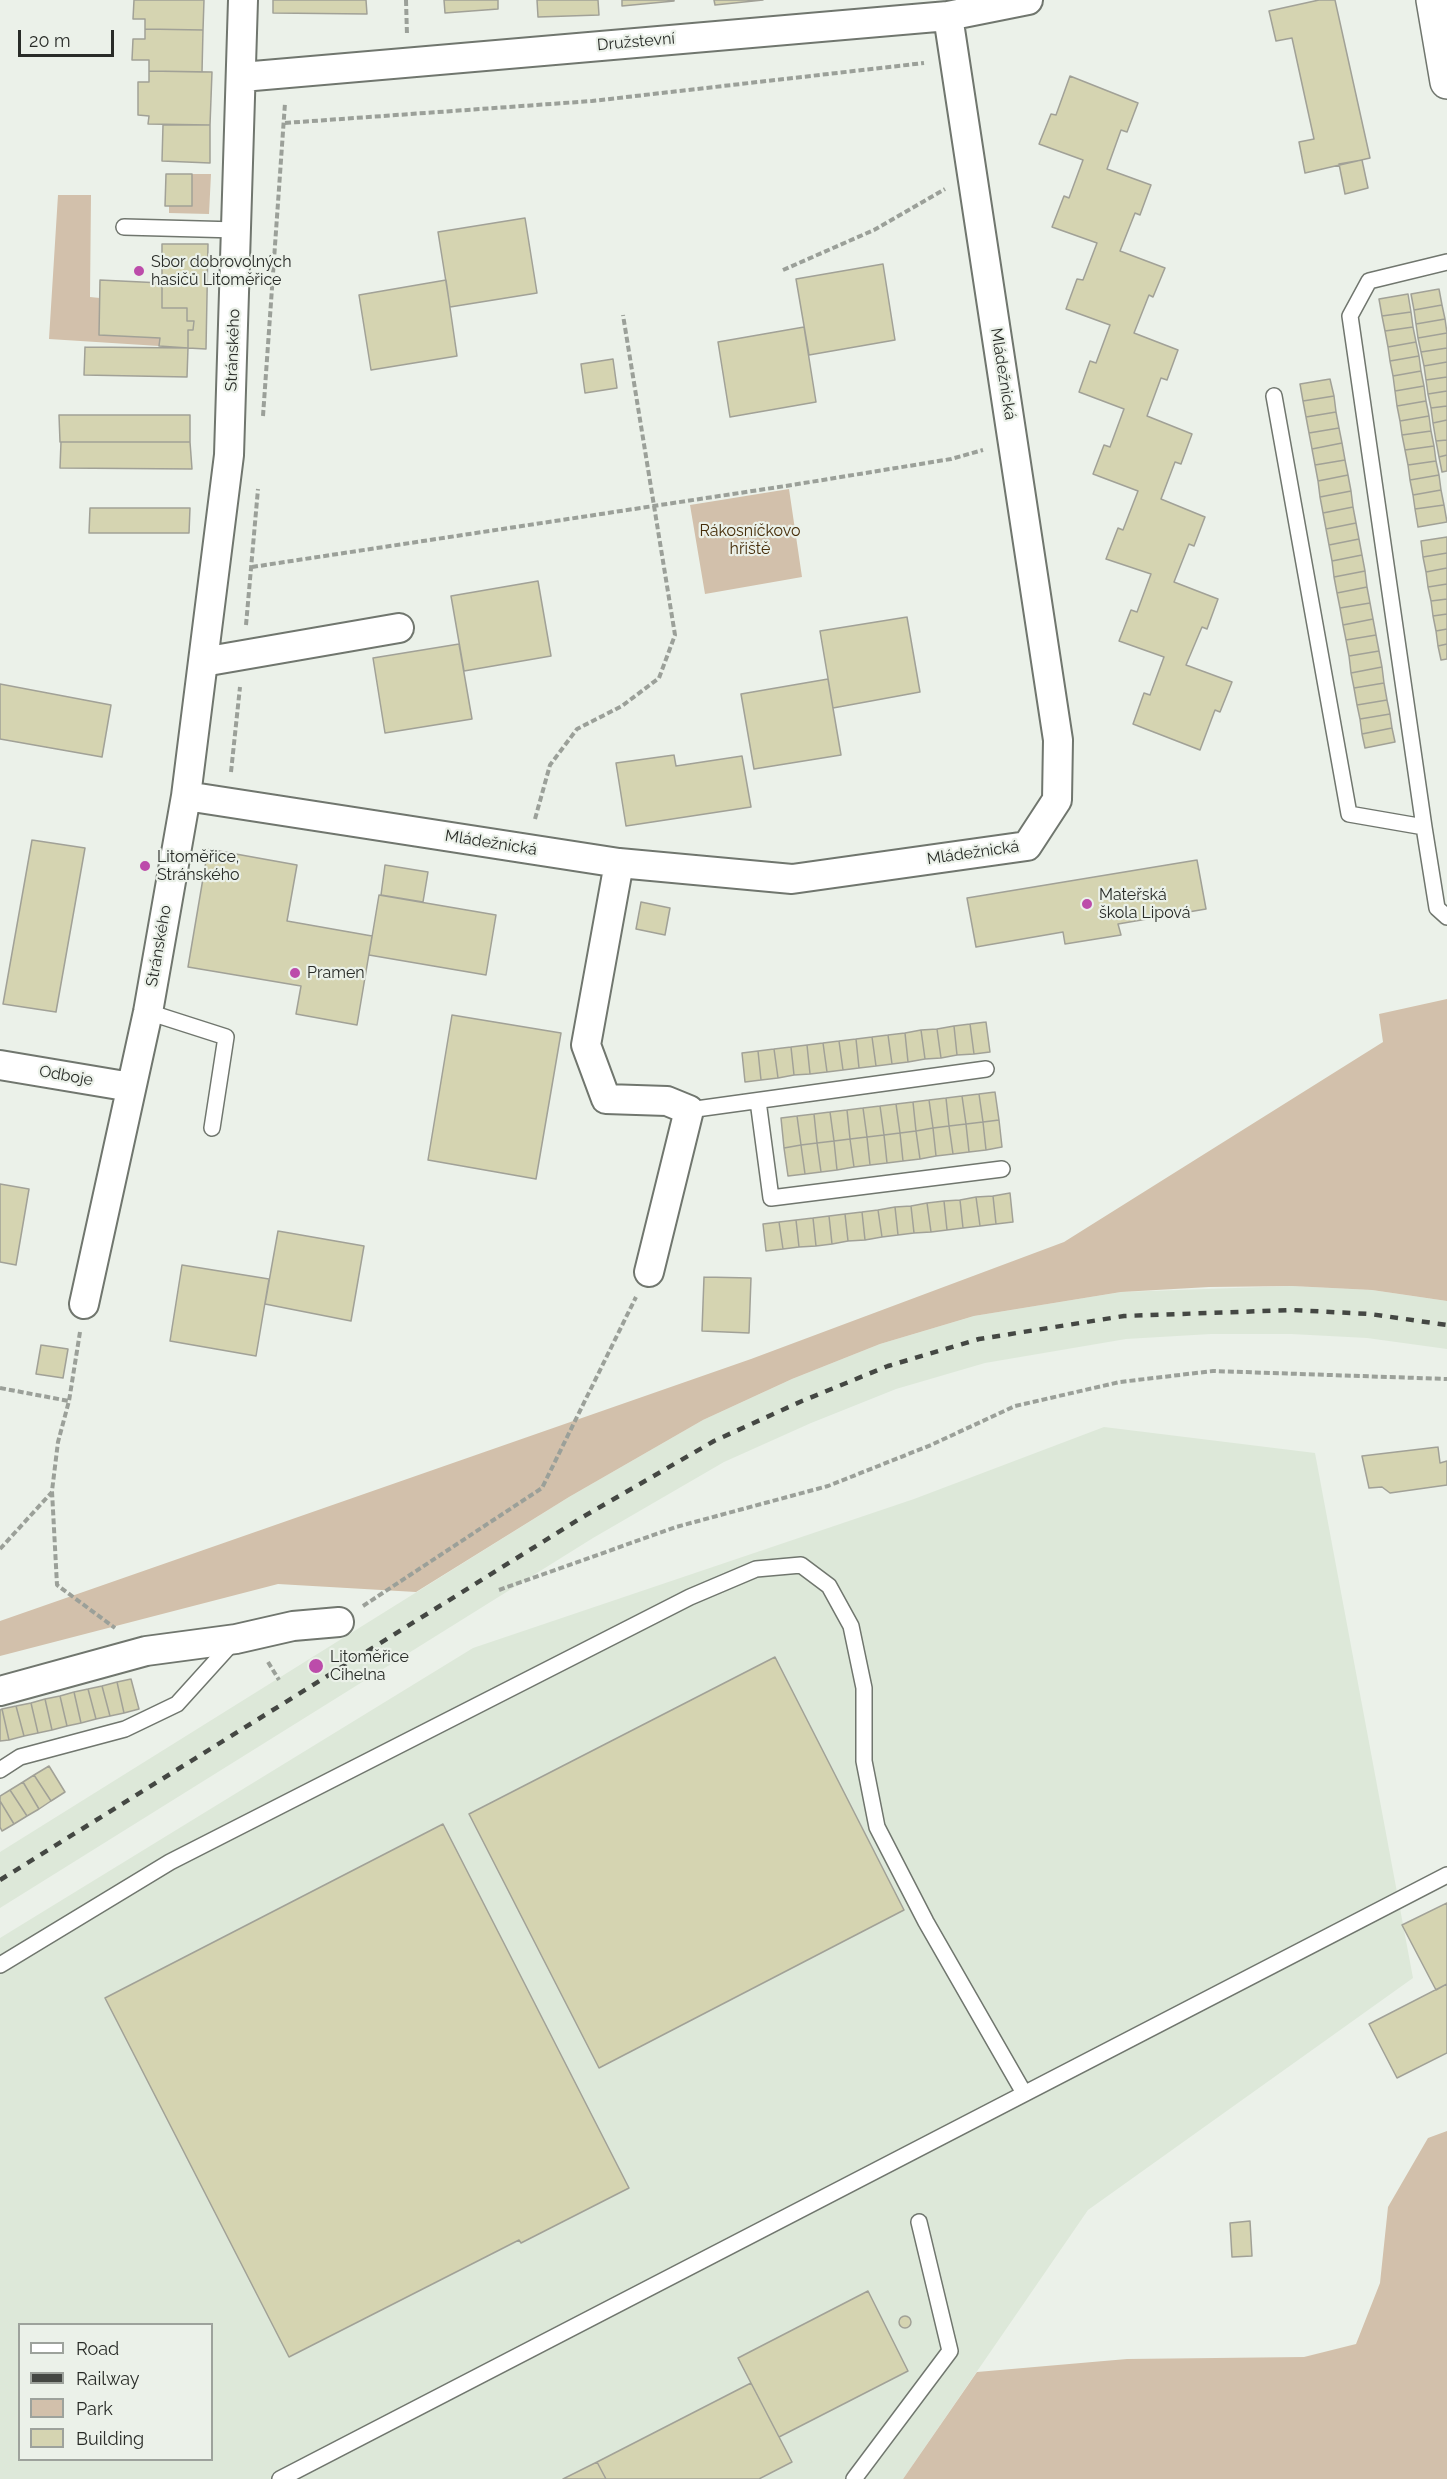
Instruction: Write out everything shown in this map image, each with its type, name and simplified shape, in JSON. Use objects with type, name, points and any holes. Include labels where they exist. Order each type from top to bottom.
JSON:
[{"type":"street","name":"Stránského","points":[[84,1304],[148,1012],[186,796],[229,455],[243,0]]},
{"type":"street","name":"Družstevní","points":[[242,76],[948,16],[1028,0]]},
{"type":"street","points":[[1432,0],[1447,82]]},
{"type":"street","name":"Mládežnická","points":[[186,796],[619,862],[792,879],[1028,846],[1058,800],[1058,740],[948,16]]},
{"type":"street","points":[[203,662],[399,628]]},
{"type":"street","points":[[619,862],[586,1045],[606,1099],[667,1101],[689,1110],[649,1272]]},
{"type":"street","name":"Odboje","points":[[0,1065],[131,1087]]},
{"type":"street","points":[[0,1691],[146,1651],[236,1639],[293,1626],[339,1622]]},
{"type":"lane","points":[[124,227],[237,230]]},
{"type":"lane","points":[[1447,262],[1369,281],[1350,316],[1437,908],[1447,917]]},
{"type":"lane","points":[[1274,396],[1349,814],[1424,827]]},
{"type":"lane","points":[[148,1012],[226,1037],[212,1128]]},
{"type":"lane","points":[[689,1110],[986,1069]]},
{"type":"lane","points":[[758,1101],[771,1198],[1002,1169]]},
{"type":"lane","points":[[0,1965],[170,1862],[690,1597],[756,1569],[801,1565],[829,1586],[851,1626],[864,1688],[864,1761],[877,1827],[926,1922],[1024,2093]]},
{"type":"lane","points":[[0,1770],[20,1757],[125,1729],[177,1704],[236,1639]]},
{"type":"lane","points":[[280,2479],[1447,1875]]},
{"type":"lane","points":[[854,2479],[951,2351],[919,2222]]},
{"type":"path","points":[[285,123],[592,101],[955,59]]},
{"type":"path","points":[[263,427],[285,123],[285,73]]},
{"type":"path","points":[[783,270],[874,230],[972,174]]},
{"type":"path","points":[[526,848],[550,765],[577,729],[622,706],[659,678],[675,634],[623,315]]},
{"type":"path","points":[[252,567],[951,459],[1013,442]]},
{"type":"path","points":[[228,802],[258,485]]},
{"type":"path","points":[[339,1622],[542,1488],[649,1272]]},
{"type":"path","points":[[84,1304],[69,1401],[58,1442],[52,1491],[57,1585],[146,1651]]},
{"type":"path","points":[[499,1590],[676,1527],[828,1486],[931,1445],[1015,1406],[1120,1382],[1213,1371],[1447,1379]]},
{"type":"path","points":[[0,1388],[69,1401]]},
{"type":"path","points":[[0,1549],[52,1491]]},
{"type":"shaded area","points":[[1292,1286],[1372,1290],[1447,1301],[1447,1349],[1367,1338],[1291,1334],[1211,1334],[1126,1339],[985,1363],[896,1389],[811,1423],[724,1462],[593,1538],[0,1908],[0,1852],[569,1497],[703,1420],[792,1379],[880,1344],[974,1316],[1121,1292]]},
{"type":"shaded area","points":[[1104,1427],[1315,1453],[1413,1978],[1088,2210],[903,2479],[0,2479],[0,1938],[473,1648],[914,1499]]},
{"type":"green space","points":[[192,174],[211,174],[209,214],[169,213],[169,206],[192,206]]},
{"type":"green space","points":[[58,195],[91,195],[90,297],[100,298],[99,335],[160,338],[159,346],[49,339]]},
{"type":"green space","name":"Rákosníčkovo hřiště","points":[[789,489],[802,577],[705,594],[690,505]]},
{"type":"green space","points":[[1447,999],[1447,1301],[1372,1290],[1292,1286],[1209,1287],[1121,1292],[974,1316],[880,1344],[792,1379],[703,1420],[569,1497],[416,1592],[278,1584],[0,1656],[0,1621],[751,1359],[1064,1242],[1383,1042],[1379,1014]]},
{"type":"green space","points":[[1447,2131],[1447,2479],[903,2479],[977,2372],[1127,2359],[1304,2357],[1356,2344],[1380,2283],[1388,2207],[1428,2138]]},
{"type":"building","points":[[134,0],[204,0],[203,30],[145,29],[145,19],[133,19]]},
{"type":"building","points":[[273,0],[366,0],[367,14],[273,13]]},
{"type":"building","points":[[444,0],[498,0],[498,9],[445,13]]},
{"type":"building","points":[[537,0],[598,0],[599,15],[538,17]]},
{"type":"building","points":[[622,0],[674,0],[674,1],[622,6]]},
{"type":"building","points":[[714,0],[763,0],[715,5]]},
{"type":"building","points":[[1319,0],[1335,0],[1370,158],[1305,173],[1299,142],[1314,139],[1292,38],[1276,41],[1269,11]]},
{"type":"building","points":[[145,29],[203,30],[202,72],[149,71],[149,60],[132,60],[133,39],[145,39]]},
{"type":"building","points":[[149,71],[212,72],[210,125],[148,124],[149,116],[138,115],[138,82],[149,82]]},
{"type":"building","points":[[1070,76],[1138,103],[1127,132],[1121,130],[1107,169],[1151,185],[1140,215],[1135,213],[1120,251],[1165,268],[1153,297],[1149,295],[1134,333],[1178,350],[1167,380],[1161,378],[1147,416],[1192,434],[1181,464],[1175,462],[1161,499],[1205,517],[1194,546],[1189,544],[1174,582],[1218,599],[1207,629],[1202,627],[1186,665],[1232,682],[1220,712],[1215,710],[1200,750],[1133,724],[1144,693],[1150,695],[1164,657],[1119,641],[1131,610],[1137,612],[1151,574],[1106,559],[1118,528],[1123,530],[1138,491],[1093,474],[1104,445],[1110,447],[1124,409],[1079,392],[1090,361],[1096,363],[1110,325],[1066,309],[1077,279],[1083,280],[1097,243],[1052,227],[1064,196],[1069,198],[1083,160],[1039,144],[1051,114],[1056,115]]},
{"type":"building","points":[[163,125],[210,125],[210,163],[162,161]]},
{"type":"building","points":[[1362,160],[1368,188],[1345,194],[1339,164]]},
{"type":"building","points":[[166,174],[192,174],[192,206],[165,206]]},
{"type":"building","points":[[525,218],[537,293],[450,307],[438,232]]},
{"type":"building","points":[[162,244],[208,244],[206,349],[188,348],[188,330],[193,330],[194,321],[187,321],[187,308],[162,308]]},
{"type":"building","points":[[883,264],[895,340],[809,355],[796,279]]},
{"type":"building","points":[[100,280],[162,283],[162,308],[187,308],[187,321],[194,321],[193,330],[188,330],[188,348],[159,346],[160,338],[99,335]]},
{"type":"building","points":[[446,280],[457,356],[371,370],[359,295]]},
{"type":"building","points":[[1439,289],[1442,305],[1414,310],[1411,294]]},
{"type":"building","points":[[1408,294],[1411,312],[1382,316],[1379,299]]},
{"type":"building","points":[[1442,305],[1445,319],[1416,324],[1414,310]]},
{"type":"building","points":[[1411,312],[1413,327],[1385,331],[1382,316]]},
{"type":"building","points":[[1445,319],[1447,333],[1418,338],[1416,324]]},
{"type":"building","points":[[804,327],[816,402],[730,417],[718,342]]},
{"type":"building","points":[[1413,327],[1416,342],[1388,347],[1385,331]]},
{"type":"building","points":[[1447,333],[1447,348],[1421,352],[1418,338]]},
{"type":"building","points":[[1416,342],[1419,356],[1390,361],[1388,347]]},
{"type":"building","points":[[85,347],[188,348],[187,377],[84,375]]},
{"type":"building","points":[[1447,348],[1447,362],[1424,366],[1421,352]]},
{"type":"building","points":[[1419,356],[1421,371],[1393,376],[1390,361]]},
{"type":"building","points":[[613,359],[617,388],[585,393],[581,364]]},
{"type":"building","points":[[1447,362],[1447,377],[1426,380],[1424,366]]},
{"type":"building","points":[[1421,371],[1424,386],[1395,391],[1393,376]]},
{"type":"building","points":[[1447,377],[1447,391],[1428,394],[1426,380]]},
{"type":"building","points":[[1330,379],[1334,396],[1303,401],[1300,384]]},
{"type":"building","points":[[1424,386],[1426,401],[1397,406],[1395,391]]},
{"type":"building","points":[[1447,391],[1447,406],[1431,408],[1428,394]]},
{"type":"building","points":[[1334,396],[1336,412],[1306,417],[1303,401]]},
{"type":"building","points":[[1426,401],[1429,416],[1400,421],[1397,406]]},
{"type":"building","points":[[1447,406],[1447,420],[1433,423],[1431,408]]},
{"type":"building","points":[[1336,412],[1339,428],[1309,433],[1306,417]]},
{"type":"building","points":[[59,415],[190,415],[190,442],[60,442]]},
{"type":"building","points":[[1429,416],[1431,431],[1402,435],[1400,421]]},
{"type":"building","points":[[1447,420],[1447,440],[1436,441],[1433,423]]},
{"type":"building","points":[[1339,428],[1342,443],[1312,449],[1309,433]]},
{"type":"building","points":[[1431,431],[1434,446],[1405,450],[1402,435]]},
{"type":"building","points":[[1447,440],[1447,455],[1439,457],[1436,441]]},
{"type":"building","points":[[61,442],[190,442],[192,469],[60,468]]},
{"type":"building","points":[[1342,443],[1345,460],[1315,465],[1312,449]]},
{"type":"building","points":[[1434,446],[1436,461],[1408,465],[1405,450]]},
{"type":"building","points":[[1447,455],[1447,471],[1442,472],[1439,457]]},
{"type":"building","points":[[1345,460],[1348,475],[1318,481],[1315,465]]},
{"type":"building","points":[[1436,461],[1439,475],[1410,480],[1408,465]]},
{"type":"building","points":[[1348,475],[1351,491],[1320,497],[1318,481]]},
{"type":"building","points":[[1439,475],[1441,490],[1413,495],[1410,480]]},
{"type":"building","points":[[1441,490],[1444,505],[1415,509],[1413,495]]},
{"type":"building","points":[[1351,491],[1353,507],[1323,513],[1320,497]]},
{"type":"building","points":[[1444,505],[1447,522],[1418,527],[1415,509]]},
{"type":"building","points":[[1353,507],[1356,523],[1326,529],[1323,513]]},
{"type":"building","points":[[90,508],[190,508],[189,533],[89,533]]},
{"type":"building","points":[[1356,523],[1359,539],[1329,545],[1326,529]]},
{"type":"building","points":[[1447,537],[1447,553],[1423,557],[1421,541]]},
{"type":"building","points":[[1359,539],[1362,555],[1332,561],[1329,545]]},
{"type":"building","points":[[1447,553],[1447,568],[1426,572],[1423,557]]},
{"type":"building","points":[[1362,555],[1365,571],[1334,577],[1332,561]]},
{"type":"building","points":[[1447,568],[1447,584],[1428,587],[1426,572]]},
{"type":"building","points":[[1365,571],[1367,587],[1337,593],[1334,577]]},
{"type":"building","points":[[538,581],[551,656],[464,671],[451,596]]},
{"type":"building","points":[[1447,584],[1447,599],[1431,601],[1428,587]]},
{"type":"building","points":[[1367,587],[1370,603],[1340,608],[1337,593]]},
{"type":"building","points":[[1447,599],[1447,614],[1433,616],[1431,601]]},
{"type":"building","points":[[1370,603],[1373,619],[1343,625],[1340,608]]},
{"type":"building","points":[[1447,614],[1447,629],[1436,631],[1433,616]]},
{"type":"building","points":[[907,617],[920,692],[833,708],[820,631]]},
{"type":"building","points":[[1373,619],[1376,635],[1346,640],[1343,625]]},
{"type":"building","points":[[1447,629],[1447,644],[1438,646],[1436,631]]},
{"type":"building","points":[[1376,635],[1379,651],[1349,656],[1346,640]]},
{"type":"building","points":[[459,644],[472,719],[385,733],[373,658]]},
{"type":"building","points":[[1447,644],[1447,659],[1441,660],[1438,646]]},
{"type":"building","points":[[1379,651],[1382,667],[1351,673],[1349,656]]},
{"type":"building","points":[[1382,667],[1384,683],[1354,688],[1351,673]]},
{"type":"building","points":[[828,679],[841,755],[754,769],[741,694]]},
{"type":"building","points":[[1384,683],[1387,700],[1357,705],[1354,688]]},
{"type":"building","points":[[0,684],[111,705],[102,757],[0,739]]},
{"type":"building","points":[[1387,700],[1390,714],[1360,719],[1357,705]]},
{"type":"building","points":[[1390,714],[1392,728],[1362,734],[1360,719]]},
{"type":"building","points":[[1392,728],[1395,742],[1365,748],[1362,734]]},
{"type":"building","points":[[674,755],[676,766],[742,756],[751,807],[626,826],[616,763]]},
{"type":"building","points":[[32,840],[85,848],[56,1012],[3,1004]]},
{"type":"building","points":[[208,849],[297,865],[287,921],[372,936],[357,1025],[296,1014],[301,986],[188,967]]},
{"type":"building","name":"Mateřská škola Lipová","points":[[1197,860],[1206,909],[1118,924],[1121,935],[1065,944],[1063,932],[976,947],[967,898]]},
{"type":"building","points":[[385,865],[428,872],[423,902],[381,895]]},
{"type":"building","points":[[379,895],[496,915],[486,975],[369,955]]},
{"type":"building","points":[[641,902],[670,908],[665,935],[636,929]]},
{"type":"building","points":[[452,1015],[561,1033],[536,1179],[428,1160]]},
{"type":"building","points":[[986,1022],[990,1052],[974,1054],[970,1024]]},
{"type":"building","points":[[970,1024],[974,1054],[957,1055],[954,1026]]},
{"type":"building","points":[[954,1026],[957,1055],[941,1058],[937,1029]]},
{"type":"building","points":[[937,1029],[941,1058],[925,1059],[921,1030]]},
{"type":"building","points":[[921,1030],[925,1059],[908,1062],[905,1033]]},
{"type":"building","points":[[905,1033],[908,1062],[892,1064],[888,1035]]},
{"type":"building","points":[[888,1035],[892,1064],[876,1066],[872,1037]]},
{"type":"building","points":[[872,1037],[876,1066],[859,1068],[856,1039]]},
{"type":"building","points":[[856,1039],[859,1068],[843,1070],[839,1041]]},
{"type":"building","points":[[839,1041],[843,1070],[827,1072],[823,1043]]},
{"type":"building","points":[[823,1043],[827,1072],[810,1074],[807,1045]]},
{"type":"building","points":[[807,1045],[810,1074],[794,1075],[791,1047]]},
{"type":"building","points":[[791,1047],[794,1075],[778,1078],[774,1049]]},
{"type":"building","points":[[774,1049],[778,1078],[761,1080],[758,1051]]},
{"type":"building","points":[[758,1051],[761,1080],[745,1082],[742,1053]]},
{"type":"building","points":[[995,1092],[999,1120],[983,1122],[979,1094]]},
{"type":"building","points":[[979,1094],[983,1122],[966,1124],[962,1096]]},
{"type":"building","points":[[962,1096],[966,1124],[949,1126],[946,1098]]},
{"type":"building","points":[[946,1098],[949,1126],[933,1128],[929,1100]]},
{"type":"building","points":[[929,1100],[933,1128],[916,1131],[913,1102]]},
{"type":"building","points":[[913,1102],[916,1131],[900,1133],[896,1104]]},
{"type":"building","points":[[896,1104],[900,1133],[884,1135],[880,1106]]},
{"type":"building","points":[[880,1106],[884,1135],[867,1137],[863,1108]]},
{"type":"building","points":[[863,1108],[867,1137],[850,1139],[847,1110]]},
{"type":"building","points":[[847,1110],[850,1139],[834,1141],[830,1112]]},
{"type":"building","points":[[830,1112],[834,1141],[817,1143],[814,1114]]},
{"type":"building","points":[[814,1114],[817,1143],[801,1145],[797,1116]]},
{"type":"building","points":[[797,1116],[801,1145],[784,1148],[781,1118]]},
{"type":"building","points":[[999,1120],[1002,1147],[986,1150],[983,1122]]},
{"type":"building","points":[[983,1122],[986,1150],[969,1152],[966,1124]]},
{"type":"building","points":[[966,1124],[969,1152],[953,1154],[949,1126]]},
{"type":"building","points":[[949,1126],[953,1154],[936,1156],[933,1128]]},
{"type":"building","points":[[933,1128],[936,1156],[920,1159],[916,1131]]},
{"type":"building","points":[[916,1131],[920,1159],[903,1161],[900,1133]]},
{"type":"building","points":[[900,1133],[903,1161],[887,1163],[884,1135]]},
{"type":"building","points":[[884,1135],[887,1163],[870,1165],[867,1137]]},
{"type":"building","points":[[867,1137],[870,1165],[854,1167],[850,1139]]},
{"type":"building","points":[[850,1139],[854,1167],[837,1170],[834,1141]]},
{"type":"building","points":[[834,1141],[837,1170],[821,1172],[817,1143]]},
{"type":"building","points":[[817,1143],[821,1172],[805,1174],[801,1145]]},
{"type":"building","points":[[801,1145],[805,1174],[788,1176],[784,1148]]},
{"type":"building","points":[[0,1184],[29,1189],[16,1265],[0,1262]]},
{"type":"building","points":[[1010,1193],[1013,1222],[996,1224],[993,1196]]},
{"type":"building","points":[[993,1196],[996,1224],[980,1226],[976,1197]]},
{"type":"building","points":[[976,1197],[980,1226],[963,1228],[960,1200]]},
{"type":"building","points":[[960,1200],[963,1228],[947,1230],[944,1201]]},
{"type":"building","points":[[944,1201],[947,1230],[931,1232],[927,1203]]},
{"type":"building","points":[[927,1203],[931,1232],[914,1233],[911,1206]]},
{"type":"building","points":[[911,1206],[914,1233],[898,1235],[895,1207]]},
{"type":"building","points":[[895,1207],[898,1235],[882,1237],[878,1210]]},
{"type":"building","points":[[878,1210],[882,1237],[865,1240],[862,1212]]},
{"type":"building","points":[[862,1212],[865,1240],[848,1241],[845,1214]]},
{"type":"building","points":[[845,1214],[848,1241],[832,1244],[829,1216]]},
{"type":"building","points":[[829,1216],[832,1244],[816,1246],[813,1218]]},
{"type":"building","points":[[813,1218],[816,1246],[799,1247],[796,1220]]},
{"type":"building","points":[[796,1220],[799,1247],[783,1249],[779,1222]]},
{"type":"building","points":[[779,1222],[783,1249],[766,1251],[763,1224]]},
{"type":"building","points":[[278,1231],[364,1246],[351,1321],[265,1304]]},
{"type":"building","points":[[182,1265],[269,1279],[256,1356],[170,1341]]},
{"type":"building","points":[[704,1277],[751,1278],[749,1333],[702,1331]]},
{"type":"building","points":[[41,1345],[68,1349],[63,1378],[36,1374]]},
{"type":"building","points":[[1438,1447],[1440,1463],[1447,1461],[1447,1485],[1390,1493],[1382,1487],[1369,1488],[1362,1456]]},
{"type":"building","points":[[775,1657],[904,1910],[599,2068],[469,1814]]},
{"type":"building","points":[[131,1679],[139,1709],[124,1713],[117,1682]]},
{"type":"building","points":[[117,1682],[124,1713],[110,1716],[102,1686]]},
{"type":"building","points":[[102,1686],[110,1716],[96,1719],[88,1689]]},
{"type":"building","points":[[88,1689],[96,1719],[81,1723],[74,1692]]},
{"type":"building","points":[[74,1692],[81,1723],[67,1726],[60,1696]]},
{"type":"building","points":[[60,1696],[67,1726],[52,1730],[45,1699]]},
{"type":"building","points":[[45,1699],[52,1730],[38,1733],[31,1703]]},
{"type":"building","points":[[31,1703],[38,1733],[24,1736],[16,1706]]},
{"type":"building","points":[[16,1706],[24,1736],[9,1740],[2,1709]]},
{"type":"building","points":[[2,1709],[9,1740],[0,1741],[0,1710]]},
{"type":"building","points":[[49,1766],[65,1792],[51,1801],[34,1775]]},
{"type":"building","points":[[34,1775],[51,1801],[39,1809],[23,1782]]},
{"type":"building","points":[[23,1782],[39,1809],[27,1816],[10,1790]]},
{"type":"building","points":[[10,1790],[27,1816],[14,1824],[0,1801],[0,1796]]},
{"type":"building","points":[[0,1801],[14,1824],[2,1831],[0,1827]]},
{"type":"building","points":[[443,1824],[629,2188],[521,2243],[519,2240],[289,2357],[105,1998]]},
{"type":"building","points":[[1447,1903],[1447,1984],[1436,1990],[1402,1925]]},
{"type":"building","points":[[1447,1984],[1447,2053],[1397,2078],[1369,2024]]},
{"type":"building","points":[[1250,2221],[1252,2256],[1232,2257],[1230,2223]]},
{"type":"building","points":[[868,2291],[908,2371],[779,2437],[738,2358]]},
{"type":"building","points":[[907,2316],[911,2322],[907,2328],[903,2328],[899,2320]]},
{"type":"building","points":[[751,2383],[792,2462],[759,2479],[606,2479],[597,2462]]},
{"type":"building","points":[[597,2462],[606,2479],[563,2479]]},
{"type":"railway","points":[[0,1880],[581,1518],[714,1441],[802,1401],[888,1366],[979,1339],[1124,1316],[1292,1310],[1370,1314],[1447,1325]]},
{"type":"place","name":"Sbor dobrovolných hasičů Litoměřice","points":[[139,271]]},
{"type":"place","name":"Litoměřice, Stránského","points":[[145,866]]},
{"type":"place","name":"Mateřská škola Lipová","points":[[1087,904]]},
{"type":"place","name":"Pramen","points":[[295,973]]},
{"type":"place","name":"Litoměřice Cihelna","points":[[316,1666]]}]
